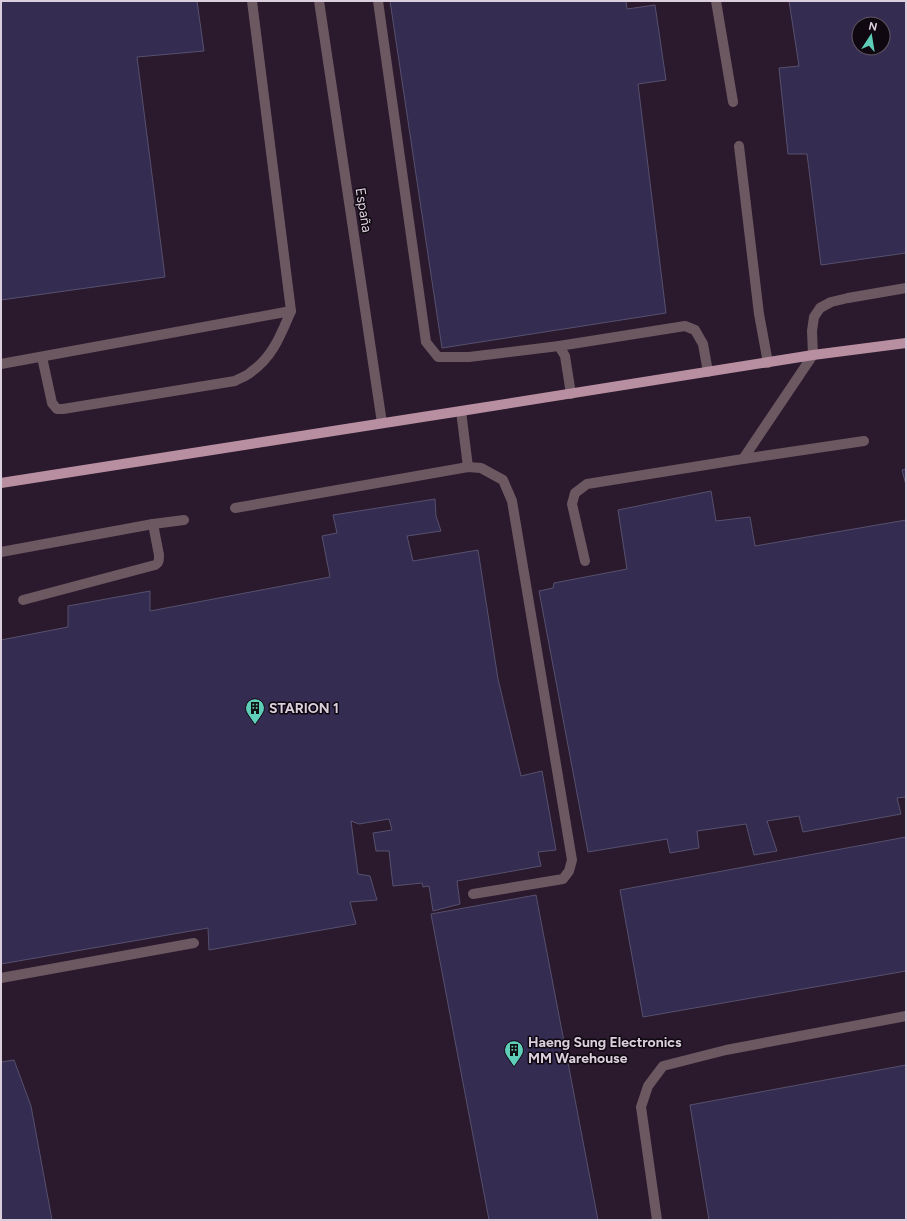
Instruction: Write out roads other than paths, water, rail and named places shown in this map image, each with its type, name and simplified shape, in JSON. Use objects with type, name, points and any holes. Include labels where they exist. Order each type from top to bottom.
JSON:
[{"type":"main road","points":[[1,483],[461,412],[813,355],[906,343]]},
{"type":"street","points":[[42,357],[52,402],[58,409],[63,409],[235,381],[251,373],[265,361],[275,347],[291,311],[252,1]]},
{"type":"street","name":"España","points":[[319,1],[382,423]]},
{"type":"street","points":[[378,1],[426,342],[438,357],[469,357],[559,346],[685,326],[695,330],[703,344],[708,372]]},
{"type":"street","points":[[716,1],[733,102]]},
{"type":"street","points":[[739,146],[759,314],[768,363]]},
{"type":"street","points":[[742,459],[813,355],[812,331],[814,317],[820,308],[831,302],[848,298],[906,288]]},
{"type":"street","points":[[1,364],[291,311]]},
{"type":"street","points":[[559,346],[565,356],[571,394]]},
{"type":"street","points":[[461,412],[468,467]]},
{"type":"street","points":[[585,561],[572,504],[575,493],[587,484],[864,441]]},
{"type":"street","points":[[235,508],[468,467],[481,468],[503,480],[512,501],[572,860],[569,871],[563,879],[473,894]]},
{"type":"street","points":[[1,552],[153,524],[184,520]]},
{"type":"street","points":[[23,600],[158,564],[159,555],[153,524]]},
{"type":"street","points":[[1,978],[194,942]]},
{"type":"street","points":[[657,1220],[641,1107],[648,1086],[663,1066],[726,1050],[906,1016]]},
{"type":"place","name":"STARION 1","points":[[255,725]]},
{"type":"place","name":"Haeng Sung Electronics MM Warehouse","points":[[514,1067]]}]
